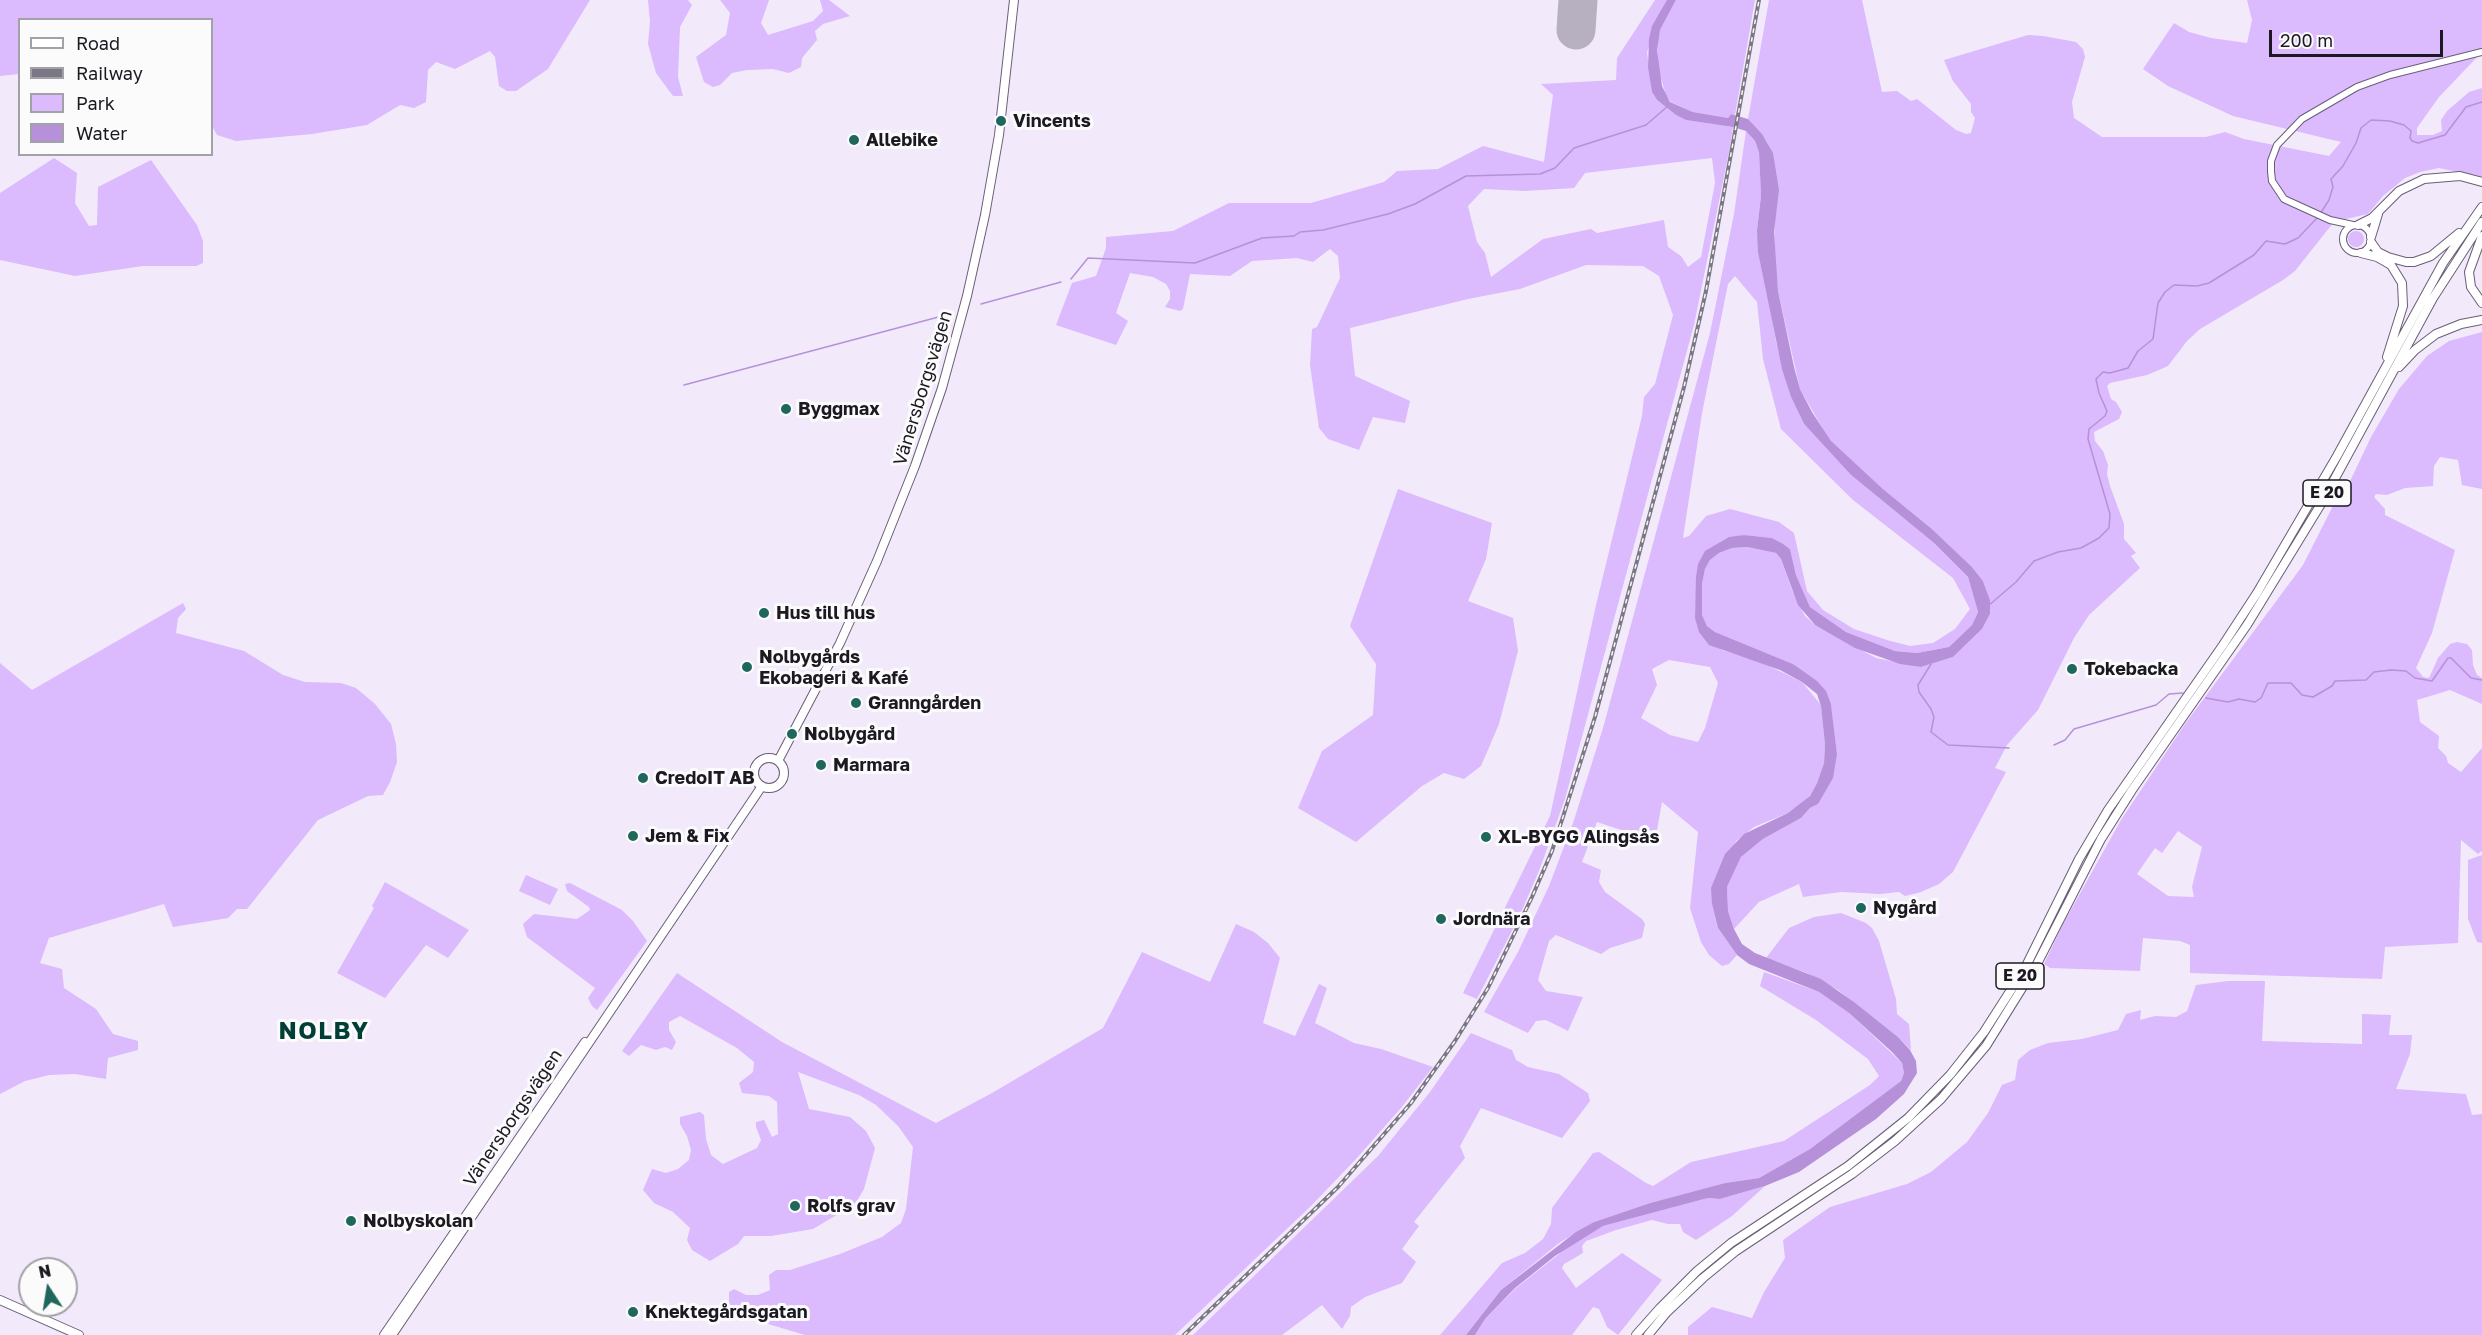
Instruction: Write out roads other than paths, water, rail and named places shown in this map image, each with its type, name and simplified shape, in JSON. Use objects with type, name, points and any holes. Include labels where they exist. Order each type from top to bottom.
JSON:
[{"type":"highway","points":[[2356,225],[2366,222],[2378,213],[2399,191],[2424,178],[2460,176],[2482,182]]},
{"type":"highway","name":"E 20","points":[[1636,1335],[1697,1271],[1731,1243],[1848,1166],[1890,1134],[1930,1097],[1978,1041],[2025,968],[2079,859],[2108,810],[2223,645],[2256,593],[2313,500],[2443,263],[2482,207]]},
{"type":"highway","points":[[2378,213],[2371,240],[2378,252],[2406,262],[2423,260],[2438,251],[2469,225]]},
{"type":"highway","name":"E 20","points":[[1648,1335],[1667,1312],[1736,1251],[1852,1174],[1895,1141],[1941,1099],[1986,1046],[2037,964],[2114,817],[2247,625],[2321,504],[2451,268],[2482,222]]},
{"type":"highway","points":[[2482,236],[2469,272],[2470,287],[2482,303]]},
{"type":"highway","points":[[2361,253],[2391,264],[2400,277],[2404,290],[2403,306],[2380,377]]},
{"type":"highway","points":[[2391,376],[2415,350],[2436,334],[2460,324],[2482,320]]},
{"type":"main road","name":"Vänersborgsvägen","points":[[392,1335],[762,786],[772,788],[783,780],[784,770],[778,761],[840,644],[877,561],[911,477],[942,388],[967,296],[991,183],[1006,81],[1014,0]]},
{"type":"main road","points":[[762,786],[754,775],[757,764],[765,758],[778,761]]},
{"type":"main road","name":"Vänersborgsvägen","points":[[384,1335],[568,1064],[651,951]]},
{"type":"main road","points":[[0,1300],[79,1335]]},
{"type":"street","points":[[2330,220],[2342,237],[2343,245],[2353,253],[2361,253],[2371,240],[2367,229],[2330,220],[2284,199],[2272,181],[2271,161],[2277,145],[2302,119],[2357,87],[2390,75],[2482,52]]},
{"type":"street","points":[[2342,237],[2346,230],[2356,225]]},
{"type":"water","points":[[1667,0],[1676,0],[1660,30],[1657,50],[1662,86],[1670,102],[1693,112],[1728,118],[1731,114],[1748,119],[1762,134],[1773,153],[1779,190],[1774,232],[1778,291],[1800,389],[1812,412],[1831,441],[1972,567],[1983,581],[1990,600],[1990,614],[1982,629],[1953,657],[1921,667],[1900,664],[1855,648],[1815,625],[1798,605],[1781,559],[1776,553],[1747,547],[1732,548],[1719,553],[1710,560],[1705,569],[1702,584],[1702,615],[1707,626],[1715,632],[1793,664],[1817,681],[1826,691],[1831,704],[1837,754],[1833,778],[1818,804],[1810,808],[1801,818],[1763,839],[1741,857],[1727,887],[1728,911],[1734,929],[1742,944],[1755,953],[1821,979],[1854,1002],[1898,1037],[1910,1050],[1916,1061],[1917,1073],[1904,1094],[1876,1119],[1799,1172],[1765,1186],[1720,1199],[1708,1198],[1603,1226],[1555,1256],[1515,1288],[1485,1319],[1475,1335],[1466,1335],[1501,1290],[1576,1232],[1594,1222],[1650,1203],[1725,1183],[1759,1178],[1810,1149],[1901,1081],[1904,1073],[1902,1063],[1892,1052],[1849,1013],[1819,992],[1749,964],[1737,955],[1718,928],[1711,888],[1725,854],[1744,834],[1788,813],[1810,796],[1824,763],[1825,745],[1821,706],[1817,694],[1802,682],[1780,670],[1709,645],[1699,632],[1695,618],[1696,577],[1698,564],[1705,551],[1729,537],[1744,535],[1772,538],[1790,549],[1796,575],[1810,607],[1846,632],[1895,651],[1917,653],[1949,647],[1972,625],[1978,612],[1968,577],[1934,543],[1851,475],[1804,424],[1791,397],[1782,369],[1758,252],[1757,230],[1761,196],[1759,152],[1755,141],[1746,131],[1733,127],[1686,120],[1657,100],[1652,92],[1648,67],[1649,39],[1652,26]]},
{"type":"waterway","points":[[2320,214],[2329,200],[2333,187],[2331,179],[2343,166],[2356,143],[2361,128],[2371,120],[2390,121],[2404,125],[2411,131],[2412,141],[2418,143],[2445,135],[2466,107],[2482,102]]},
{"type":"waterway","points":[[1071,279],[1088,258],[1195,263],[1262,238],[1294,236],[1300,232],[1323,230],[1388,214],[1415,204],[1466,176],[1540,174],[1555,168],[1574,148],[1646,125],[1668,106]]},
{"type":"waterway","points":[[1988,606],[2016,582],[2034,561],[2058,552],[2081,548],[2099,538],[2109,528],[2110,514],[2088,439],[2089,429],[2105,416],[2107,411],[2096,379],[2103,372],[2110,373],[2128,368],[2138,351],[2153,339],[2158,303],[2165,292],[2174,285],[2197,286],[2209,283],[2254,255],[2266,241],[2285,244],[2298,238],[2317,218]]},
{"type":"waterway","points":[[981,304],[1061,282]]},
{"type":"waterway","points":[[684,385],[946,315]]},
{"type":"waterway","points":[[2206,698],[2228,702],[2239,699],[2255,702],[2261,698],[2268,683],[2291,683],[2302,695],[2313,697],[2332,686],[2335,681],[2366,680],[2374,672],[2391,670],[2406,671],[2415,678],[2432,681],[2448,658],[2451,658],[2471,678],[2482,680]]},
{"type":"waterway","points":[[1931,664],[1918,685],[1919,692],[1934,717],[1931,732],[1948,745],[2009,748]]},
{"type":"waterway","points":[[2054,745],[2065,740],[2074,729],[2156,705],[2169,694],[2183,693]]},
{"type":"railway","points":[[1184,1335],[1338,1187],[1411,1103],[1455,1041],[1488,988],[1552,851],[1595,717],[1684,387],[1706,291],[1759,0]]},
{"type":"place","name":"Vincents","points":[[1001,121]]},
{"type":"place","name":"Allebike","points":[[854,140]]},
{"type":"place","name":"Byggmax","points":[[786,409]]},
{"type":"place","name":"Hus till hus","points":[[764,613]]},
{"type":"place","name":"Nolbygårds Ekobageri & Kafé","points":[[747,667]]},
{"type":"place","name":"Tokebacka","points":[[2072,669]]},
{"type":"place","name":"Granngården","points":[[856,703]]},
{"type":"place","name":"Nolbygård","points":[[792,734]]},
{"type":"place","name":"Marmara","points":[[821,765]]},
{"type":"place","name":"CredoIT AB","points":[[643,778]]},
{"type":"place","name":"Jem & Fix","points":[[633,836]]},
{"type":"place","name":"XL-BYGG Alingsås","points":[[1486,837]]},
{"type":"place","name":"Nygård","points":[[1861,908]]},
{"type":"place","name":"Jordnära","points":[[1441,919]]},
{"type":"place","name":"Rolfs grav","points":[[795,1206]]},
{"type":"place","name":"Nolbyskolan","points":[[351,1221]]},
{"type":"place","name":"Knektegårdsgatan","points":[[633,1312]]},
{"type":"district","name":"NOLBY","points":[[324,1031]]}]
